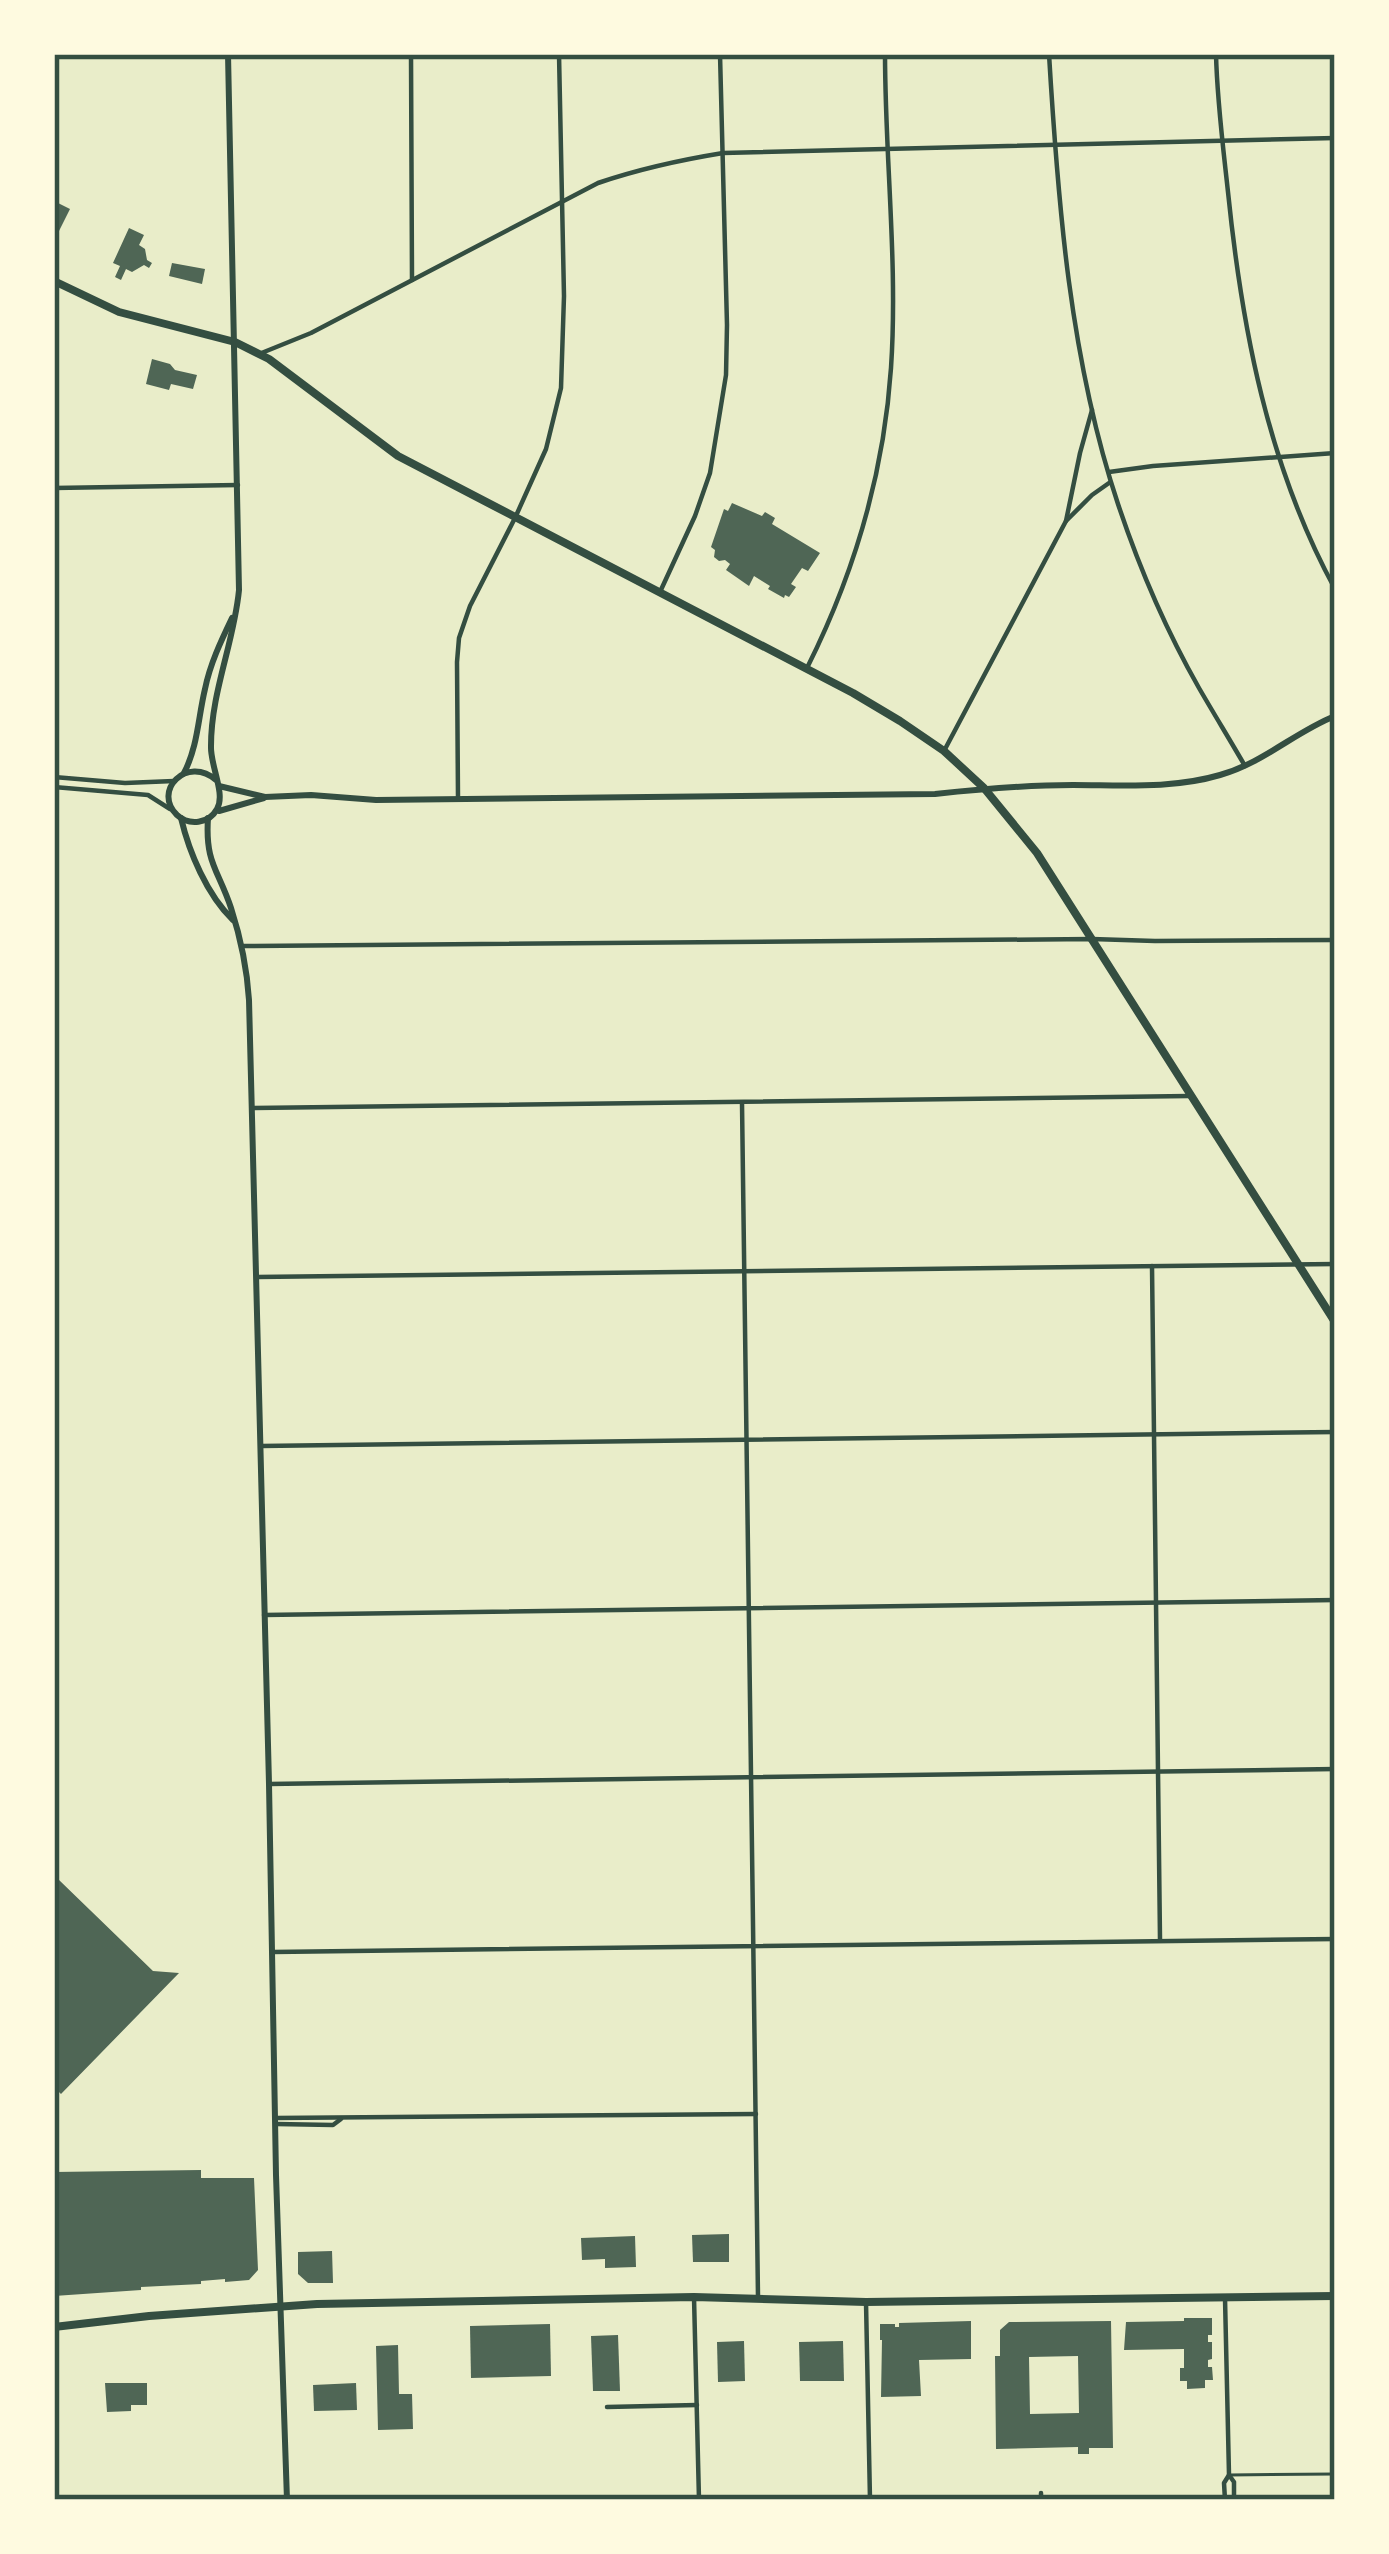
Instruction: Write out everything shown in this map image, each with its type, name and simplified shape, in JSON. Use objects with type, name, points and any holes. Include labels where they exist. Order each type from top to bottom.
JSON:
[{"type":"main road","points":[[54,281],[119,312],[235,342],[259,354],[398,456],[806,668],[944,751],[984,788],[1037,853],[1335,1322]]},
{"type":"main road","points":[[54,2327],[280,2306],[694,2297],[866,2302],[1335,2296]]},
{"type":"street","points":[[228,54],[240,571],[230,647],[214,702],[211,746],[221,800],[212,815],[207,853],[243,946],[249,1000],[287,2500]]},
{"type":"street","points":[[410,54],[412,280]]},
{"type":"street","points":[[458,798],[459,638],[546,449],[561,388],[559,54]]},
{"type":"street","points":[[660,592],[710,473],[726,375],[720,54]]},
{"type":"street","points":[[806,668],[836,604],[867,518],[891,367],[885,54]]},
{"type":"street","points":[[1049,54],[1070,277],[1092,409],[1109,472],[1167,626],[1245,766]]},
{"type":"street","points":[[1216,54],[1245,331],[1280,458],[1335,589]]},
{"type":"street","points":[[259,354],[311,333],[598,183],[643,168],[723,153],[1335,138]]},
{"type":"street","points":[[944,751],[1066,521],[1092,409]]},
{"type":"street","points":[[1109,472],[1335,453]]},
{"type":"street","points":[[1066,521],[1112,481]]},
{"type":"street","points":[[54,488],[238,485]]},
{"type":"street","points":[[235,922],[214,897],[169,797],[197,742],[206,682],[237,609]]},
{"type":"street","points":[[184,773],[201,771],[217,783],[265,797],[935,794],[984,788],[1175,784],[1245,766],[1335,716]]},
{"type":"street","points":[[54,777],[124,783],[174,781]]},
{"type":"street","points":[[54,787],[148,795],[194,822],[265,797]]},
{"type":"street","points":[[243,946],[1335,940]]},
{"type":"street","points":[[252,1108],[1192,1096]]},
{"type":"street","points":[[742,1103],[758,2298]]},
{"type":"street","points":[[257,1277],[1335,1264]]},
{"type":"street","points":[[1152,1266],[1160,1941]]},
{"type":"street","points":[[261,1446],[1335,1432]]},
{"type":"street","points":[[264,1615],[1335,1600]]},
{"type":"street","points":[[269,1784],[1335,1769]]},
{"type":"street","points":[[273,1952],[1335,1939]]},
{"type":"street","points":[[276,2121],[333,2125],[341,2120],[756,2114]]},
{"type":"street","points":[[694,2297],[699,2500]]},
{"type":"street","points":[[1226,2298],[1226,2500]]},
{"type":"street","points":[[866,2302],[870,2500]]},
{"type":"street","points":[[607,2408],[697,2405]]},
{"type":"street","points":[[1229,2475],[1234,2500]]},
{"type":"lane","points":[[1229,2475],[1335,2474]]},
{"type":"building","points":[[54,201],[70,209],[54,241]]},
{"type":"building","points":[[129,228],[144,235],[139,245],[152,263],[132,272],[126,269],[121,280],[115,277],[120,266],[113,263]]},
{"type":"building","points":[[172,263],[205,269],[202,284],[169,276]]},
{"type":"building","points":[[152,359],[197,375],[193,389],[146,384]]},
{"type":"building","points":[[732,503],[762,516],[765,512],[775,518],[772,524],[820,553],[808,571],[802,568],[789,597],[768,589],[754,576],[749,586],[726,570],[730,564],[714,557],[711,547],[724,509],[728,511]]},
{"type":"building","points":[[59,1880],[153,1971],[179,1973],[61,2094],[54,2087],[54,1885]]},
{"type":"building","points":[[201,2170],[201,2178],[254,2178],[258,2270],[249,2280],[54,2296],[54,2172]]},
{"type":"building","points":[[729,2234],[729,2262],[693,2262],[692,2235]]},
{"type":"building","points":[[635,2236],[636,2267],[605,2268],[605,2259],[582,2260],[581,2238]]},
{"type":"building","points":[[332,2251],[333,2283],[308,2283],[298,2274],[298,2252]]},
{"type":"building","points":[[1212,2318],[1208,2367],[1212,2367],[1213,2380],[1205,2380],[1205,2388],[1187,2389],[1187,2381],[1180,2381],[1184,2349],[1124,2350],[1126,2322]]},
{"type":"building","points":[[971,2321],[971,2359],[919,2360],[921,2396],[881,2397],[880,2324],[899,2327],[899,2323]]},
{"type":"building","points":[[1111,2321],[1113,2448],[1089,2448],[1089,2454],[1078,2454],[1078,2447],[996,2449],[995,2356],[1000,2356],[1000,2330],[1009,2322]],"holes":[[[1078,2356],[1079,2413],[1030,2414],[1029,2357]]]},
{"type":"building","points":[[550,2324],[551,2376],[471,2378],[470,2326]]},
{"type":"building","points":[[618,2335],[620,2391],[593,2391],[591,2336]]},
{"type":"building","points":[[744,2341],[745,2381],[718,2382],[717,2342]]},
{"type":"building","points":[[843,2341],[844,2381],[800,2381],[799,2342]]},
{"type":"building","points":[[398,2345],[399,2394],[412,2394],[413,2429],[378,2430],[376,2346]]},
{"type":"building","points":[[105,2383],[147,2383],[147,2405],[107,2412]]},
{"type":"building","points":[[356,2383],[357,2410],[314,2411],[313,2385]]}]
